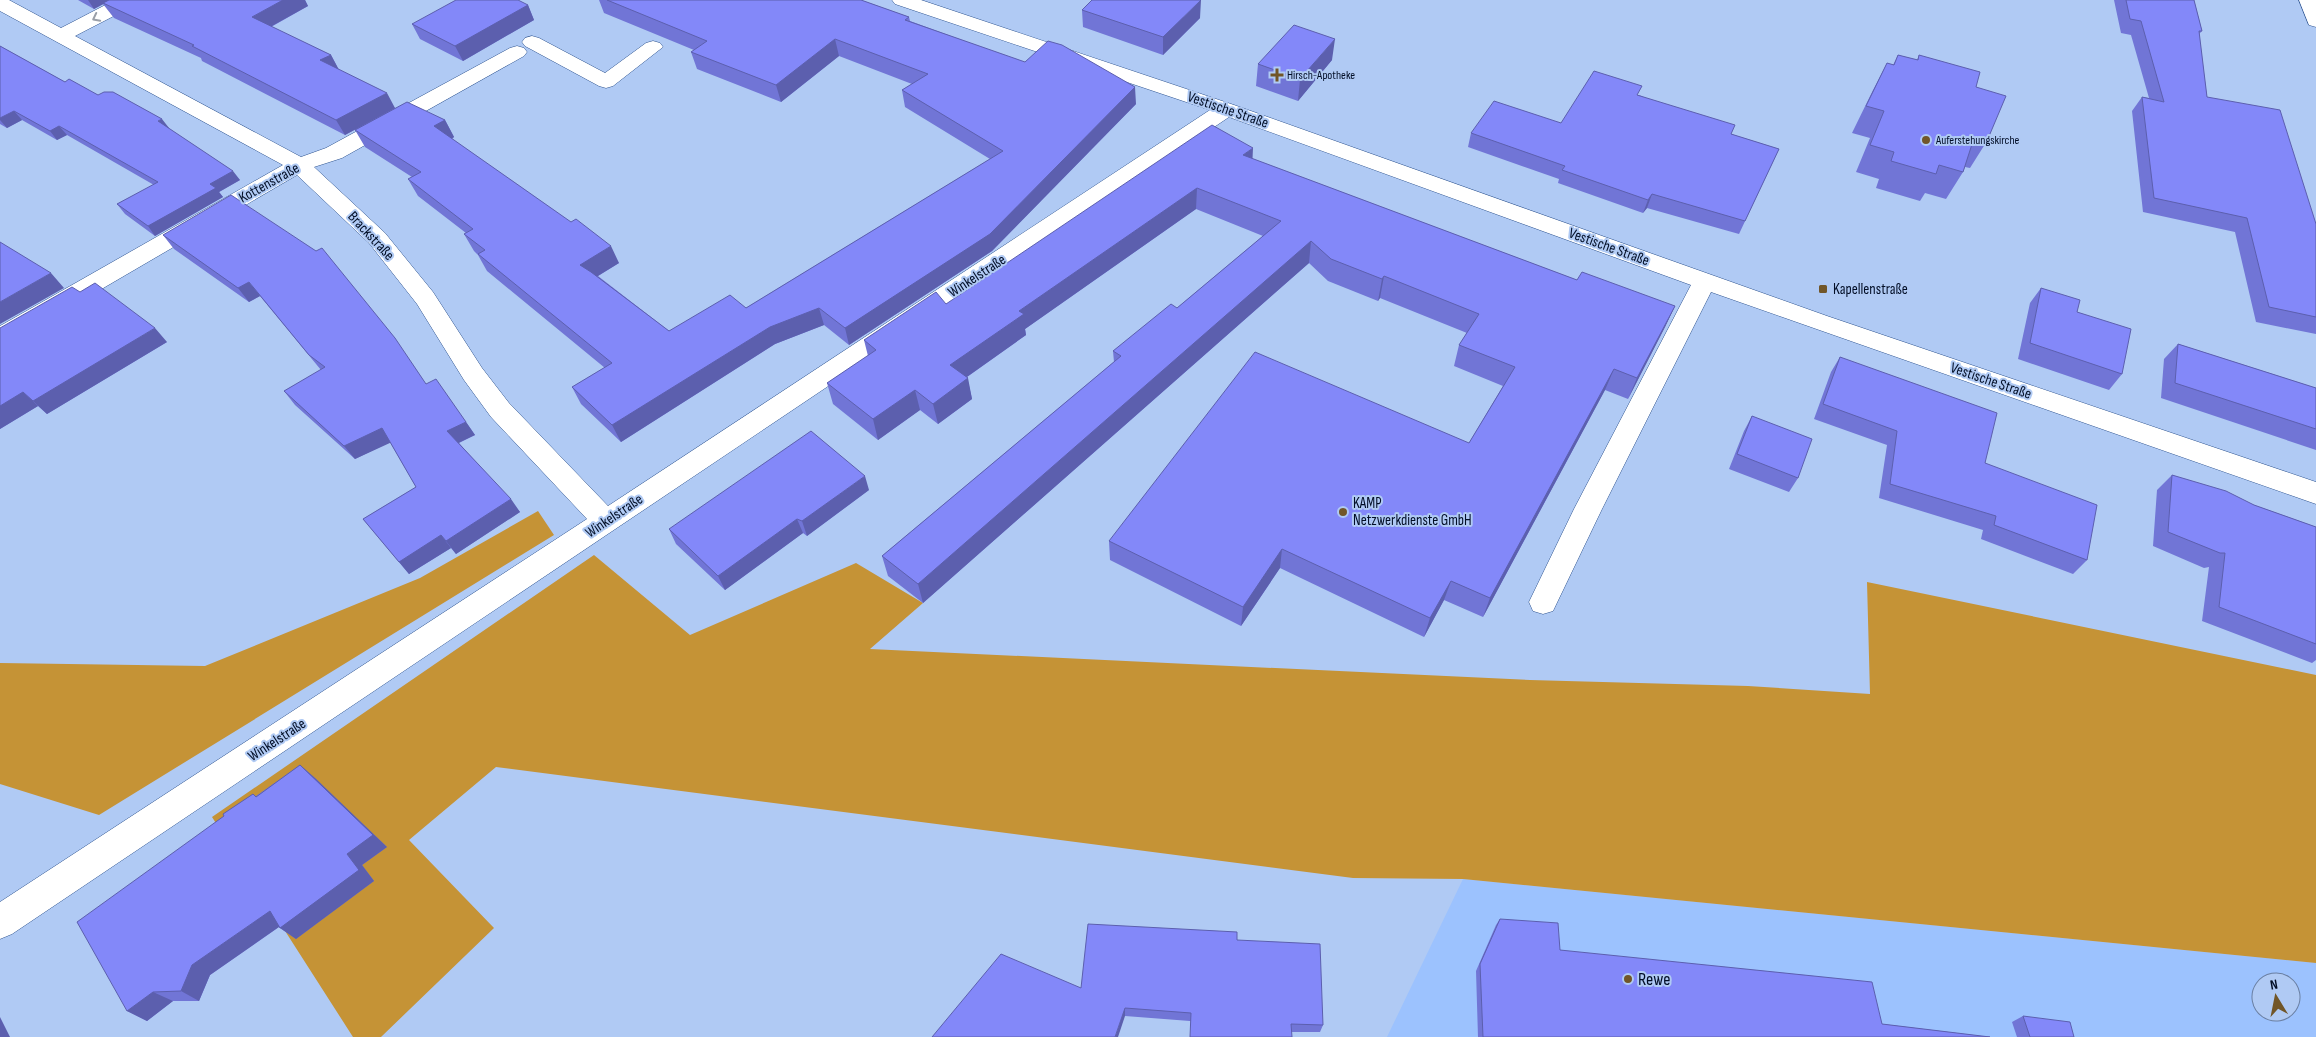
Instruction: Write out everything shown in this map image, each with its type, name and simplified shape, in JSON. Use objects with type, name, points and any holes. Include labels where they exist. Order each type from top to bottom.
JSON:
[{"type":"street","points":[[62,35],[130,0]]},
{"type":"street","name":"Vestische Straße","points":[[902,0],[1227,109],[1818,322],[2316,493]]},
{"type":"street","points":[[2309,0],[2316,21]]},
{"type":"street","name":"Brackstraße","points":[[0,3],[299,165],[377,238],[426,298],[473,374],[500,410],[606,522]]},
{"type":"street","name":"Kottenstraße","points":[[0,337],[299,165],[334,153],[524,47],[606,82],[653,48]]},
{"type":"street","name":"Winkelstraße","points":[[0,922],[1131,174],[1191,131],[1227,109]]},
{"type":"street","points":[[1543,602],[1705,281]]},
{"type":"shaded area","points":[[538,511],[554,535],[99,815],[0,784],[0,663],[205,666],[420,578]]},
{"type":"shaded area","points":[[594,555],[690,635],[856,563],[923,603],[870,649],[1530,680],[1748,686],[1870,694],[1867,582],[2316,675],[2316,963],[1463,879],[1353,878],[496,767],[409,840],[494,928],[381,1037],[353,1037],[212,817]]},
{"type":"shaded area","points":[[1463,879],[2316,963],[2316,1037],[1387,1037]]},
{"type":"building","points":[[109,0],[283,0],[252,17],[331,55],[320,60],[387,93],[336,120],[192,46],[194,45],[103,3]]},
{"type":"building","points":[[456,0],[518,0],[528,5],[455,46],[412,24]]},
{"type":"building","points":[[607,0],[861,0],[909,17],[905,20],[1025,62],[1048,41],[1062,45],[1135,87],[990,234],[845,328],[819,308],[770,327],[612,425],[572,387],[612,363],[478,254],[485,250],[464,234],[473,229],[408,179],[421,172],[355,130],[407,102],[445,120],[434,126],[571,222],[576,219],[611,246],[580,265],[669,331],[730,295],[746,308],[1003,151],[902,90],[928,74],[835,39],[776,85],[691,52],[707,41]]},
{"type":"building","points":[[1092,0],[1201,0],[1163,37],[1082,10]]},
{"type":"building","points":[[2126,0],[2194,0],[2202,31],[2199,31],[2207,97],[2280,110],[2316,224],[2316,317],[2269,307],[2247,218],[2154,198],[2142,97],[2164,102],[2141,21],[2130,19]]},
{"type":"building","points":[[1294,25],[1335,39],[1300,79],[1258,64]]},
{"type":"building","points":[[0,46],[65,82],[69,79],[98,95],[104,92],[113,92],[162,119],[158,121],[233,171],[210,184],[216,188],[148,226],[117,204],[158,182],[59,126],[50,131],[14,111],[0,118]]},
{"type":"building","name":"Auferstehungskirche","points":[[1898,55],[1918,60],[1919,55],[1980,72],[1976,87],[2006,96],[1987,141],[1974,138],[1963,172],[1939,165],[1936,174],[1891,161],[1894,152],[1870,145],[1884,111],[1866,106],[1887,63],[1894,65]]},
{"type":"building","points":[[1594,71],[1642,86],[1637,95],[1735,125],[1731,134],[1779,149],[1745,221],[1652,194],[1648,200],[1562,170],[1565,166],[1471,133],[1494,101],[1561,123]]},
{"type":"building","points":[[1212,125],[1253,148],[1243,155],[1577,280],[1582,272],[1675,306],[1637,378],[1614,369],[1490,598],[1451,581],[1430,618],[1282,549],[1243,607],[1109,541],[1255,352],[1469,443],[1515,367],[1459,345],[1479,314],[1384,276],[1382,279],[1331,259],[1311,241],[918,584],[882,556],[1121,356],[1113,351],[1171,304],[1177,308],[1281,221],[1197,188],[1019,311],[1024,314],[950,365],[968,378],[933,404],[915,390],[873,419],[827,383],[876,350],[864,340],[936,292],[946,304]]},
{"type":"building","points":[[231,195],[316,251],[322,248],[395,338],[426,384],[436,379],[466,422],[447,431],[511,499],[446,541],[441,535],[399,562],[363,519],[416,487],[382,428],[344,446],[284,391],[325,367],[309,355],[249,282],[238,288],[163,235]]},
{"type":"building","points":[[0,242],[51,273],[0,302]]},
{"type":"building","points":[[95,283],[155,328],[33,401],[23,392],[0,406],[0,328],[72,287],[80,292]]},
{"type":"building","points":[[2041,288],[2080,300],[2077,312],[2131,329],[2122,374],[2030,343]]},
{"type":"building","points":[[2178,344],[2316,388],[2316,429],[2175,383]]},
{"type":"building","points":[[1840,357],[1997,413],[1985,463],[2097,505],[2087,560],[1994,525],[1996,516],[1890,484],[1897,431],[1823,404]]},
{"type":"building","points":[[1752,416],[1812,439],[1798,478],[1737,454]]},
{"type":"building","points":[[811,431],[865,476],[802,521],[797,519],[718,576],[669,529]]},
{"type":"building","points":[[2172,475],[2226,491],[2254,505],[2316,527],[2316,644],[2219,607],[2225,553],[2220,553],[2168,532]]},
{"type":"building","points":[[300,765],[373,835],[347,854],[359,870],[280,928],[270,911],[192,965],[181,991],[153,992],[127,1011],[77,922],[224,816],[223,814],[253,794],[256,797]]},
{"type":"building","name":"Rewe","points":[[1500,919],[1558,923],[1560,950],[1872,982],[1882,1024],[1990,1037],[1483,1037],[1480,964]]},
{"type":"building","points":[[1088,924],[1237,932],[1237,940],[1320,944],[1323,1025],[1291,1024],[1292,1037],[1190,1037],[1191,1013],[1125,1008],[1115,1037],[932,1037],[1001,954],[1081,988]]},
{"type":"building","points":[[2023,1016],[2070,1022],[2074,1037],[2030,1037]]},
{"type":"place","name":"Hirsch-Apotheke","points":[[1277,75]]},
{"type":"place","name":"Auferstehungskirche","points":[[1926,140]]},
{"type":"place","name":"Kapellenstraße","points":[[1823,289]]},
{"type":"place","name":"KAMP Netzwerkdienste GmbH","points":[[1343,512]]},
{"type":"place","name":"Rewe","points":[[1628,979]]}]
